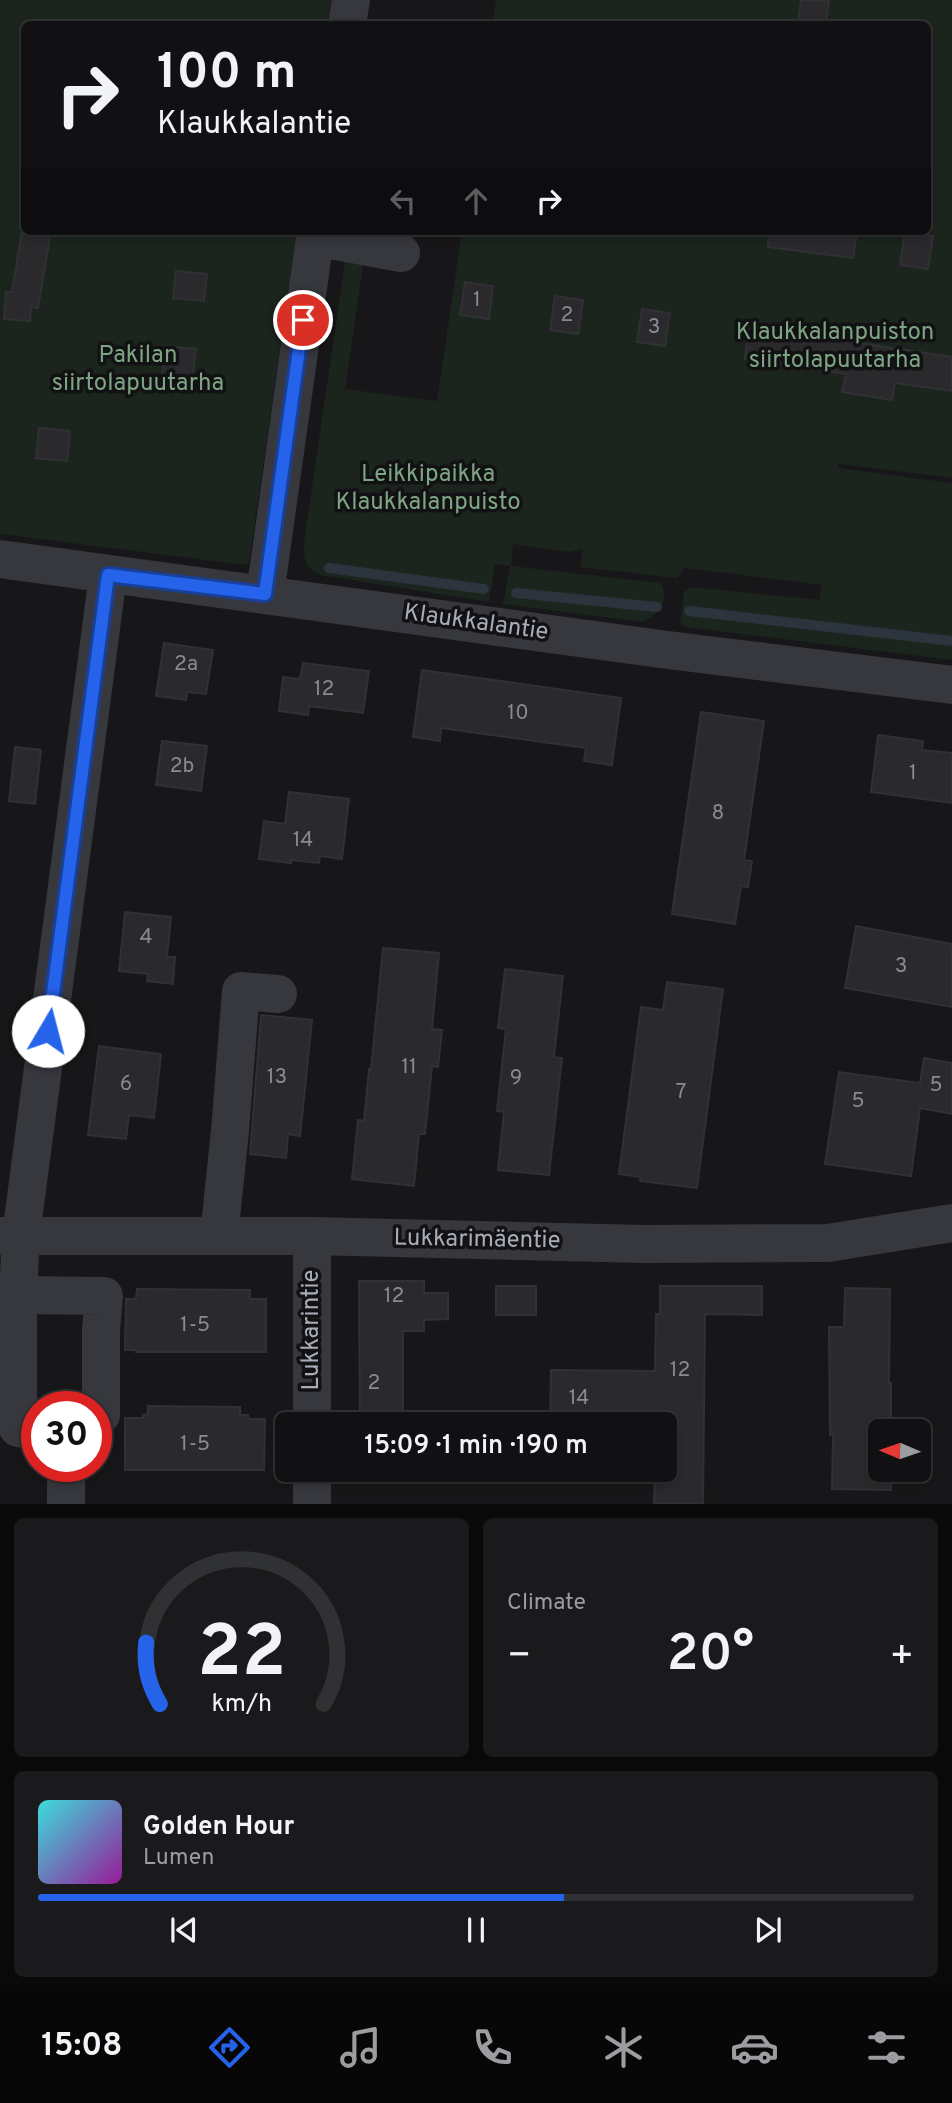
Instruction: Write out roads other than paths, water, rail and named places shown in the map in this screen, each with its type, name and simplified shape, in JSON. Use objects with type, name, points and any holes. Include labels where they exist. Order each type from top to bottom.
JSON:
[{"type":"street","points":[[348,21],[351,0]]},
{"type":"street","points":[[265,594],[315,235]]},
{"type":"street","points":[[320,235],[401,253]]},
{"type":"street","name":"Klaukkalantie","points":[[0,559],[668,650],[952,685]]},
{"type":"street","points":[[21,1428],[18,1428],[18,1295],[10,1236],[108,575]]},
{"type":"street","points":[[219,1236],[241,991],[278,994]]},
{"type":"street","name":"Lukkarimäentie","points":[[10,1236],[312,1236],[644,1244],[828,1243],[952,1223]]},
{"type":"street","name":"Lukkarintie","points":[[312,1236],[312,1412]]},
{"type":"street","points":[[18,1295],[104,1296],[101,1391]]},
{"type":"street","points":[[66,1482],[66,1504]]},
{"type":"street","points":[[312,1482],[312,1504]]},
{"type":"waterway","points":[[329,568],[484,589]]},
{"type":"waterway","points":[[516,593],[657,607]]},
{"type":"waterway","points":[[689,611],[952,641]]},
{"type":"park label","name":"Klaukkalanpuiston siirtolapuutarha","points":[[835,347]]},
{"type":"park label","name":"Pakilan siirtolapuutarha","points":[[138,370]]},
{"type":"park label","name":"Leikkipaikka Klaukkalanpuisto","points":[[428,489]]}]
